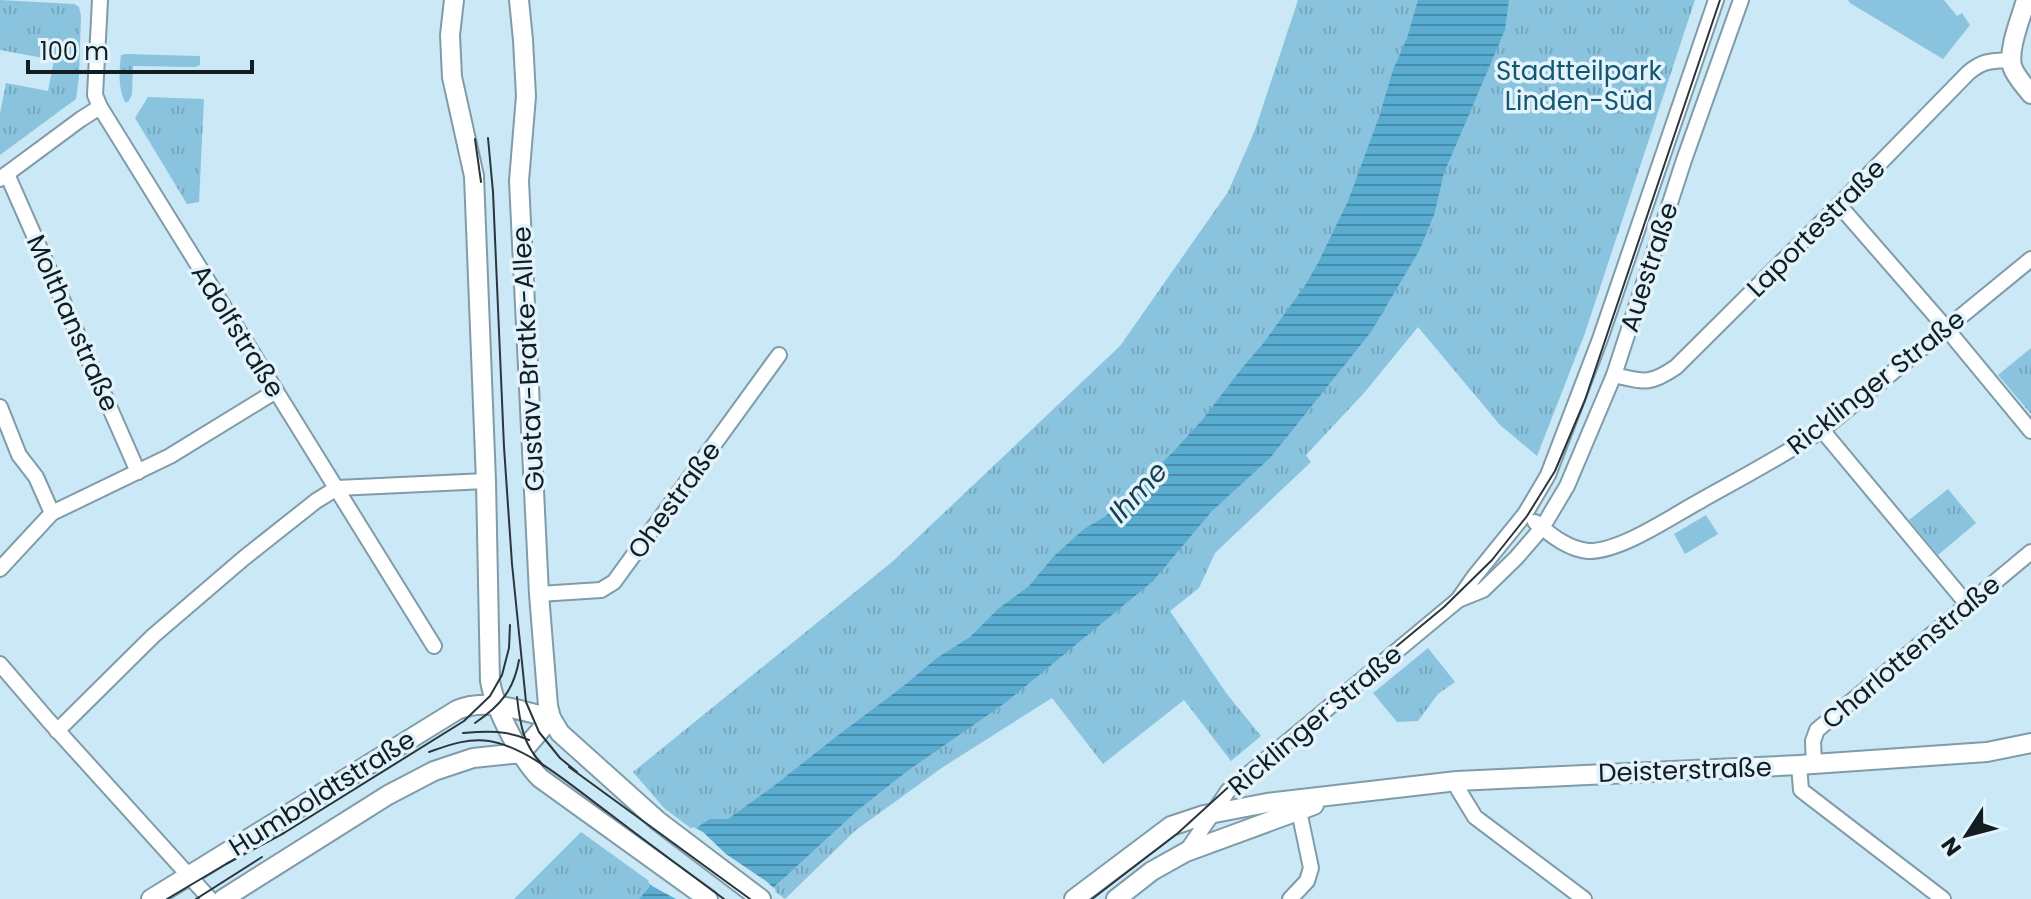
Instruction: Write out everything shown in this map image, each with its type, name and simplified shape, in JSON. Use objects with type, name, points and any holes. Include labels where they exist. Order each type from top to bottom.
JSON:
[{"type":"street","name":"Adolfstraße","points":[[100,0],[95,95],[100,107],[434,646]]},
{"type":"street","name":"Gustav-Bratke-Allee","points":[[454,0],[450,35],[452,77],[474,176],[490,681],[498,706],[531,769],[708,899]]},
{"type":"street","name":"Gustav-Bratke-Allee","points":[[519,0],[526,96],[519,181],[539,594],[551,718]]},
{"type":"street","name":"Auestraße","points":[[1525,514],[1548,475],[1593,360],[1716,0]]},
{"type":"street","name":"Auestraße","points":[[1542,528],[1567,486],[1614,375],[1684,160],[1741,0]]},
{"type":"street","points":[[2026,0],[2011,60],[2013,69],[2031,94]]},
{"type":"street","name":"Laportestraße","points":[[1614,375],[1643,381],[1660,378],[1676,367],[1968,73],[1986,61],[2011,60]]},
{"type":"street","points":[[4,177],[100,107]]},
{"type":"street","name":"Molthanstraße","points":[[4,177],[138,472]]},
{"type":"street","points":[[1839,205],[2031,431]]},
{"type":"street","name":"Ricklinger Straße","points":[[1186,852],[1238,781],[1458,600],[1525,514],[1566,545],[1575,548],[1594,551],[1609,548],[1639,535],[1792,450],[1822,430],[2031,259]]},
{"type":"street","name":"Ohestraße","points":[[539,594],[601,590],[614,582],[779,355]]},
{"type":"street","points":[[0,569],[52,513],[170,456],[276,391]]},
{"type":"street","points":[[0,407],[19,455]]},
{"type":"street","points":[[1822,430],[1967,604]]},
{"type":"street","points":[[0,441],[19,455],[36,477],[52,513]]},
{"type":"street","points":[[57,731],[164,626],[244,558],[337,488],[486,481]]},
{"type":"street","name":"Ricklinger Straße","points":[[1458,600],[1483,590],[1542,528]]},
{"type":"street","name":"Charlottenstraße","points":[[1807,764],[1817,730],[2031,552]]},
{"type":"street","points":[[0,664],[210,899]]},
{"type":"street","name":"Humboldtstraße","points":[[151,899],[457,710],[469,705],[498,706]]},
{"type":"street","points":[[498,706],[551,718],[560,733],[658,821],[761,899]]},
{"type":"street","points":[[521,753],[551,718]]},
{"type":"street","name":"Deisterstraße","points":[[1074,899],[1171,826],[1267,803],[1457,781],[1807,764],[1987,752],[2031,743]]},
{"type":"street","name":"Humboldtstraße","points":[[223,899],[388,795],[434,771],[473,758],[521,753]]},
{"type":"street","points":[[1807,764],[1801,790],[1943,899]]},
{"type":"street","points":[[1457,781],[1458,789],[1475,817],[1584,899]]},
{"type":"street","name":"Deisterstraße","points":[[1116,899],[1152,871],[1186,852],[1339,796]]},
{"type":"street","points":[[1290,899],[1307,881],[1311,868],[1299,811]]},
{"type":"green space","points":[[0,0],[74,4],[79,7],[81,16],[76,99],[0,155],[0,113],[6,83],[48,91],[54,60],[0,50]]},
{"type":"green space","name":"Stadtteilpark Linden-Süd","points":[[1298,0],[1695,0],[1585,333],[1537,456],[1500,425],[1418,327],[1364,393],[1306,455],[1311,462],[1215,553],[1199,588],[1170,611],[1227,694],[1261,736],[1231,761],[1184,700],[1103,764],[1052,698],[943,767],[856,830],[785,899],[664,808],[633,772],[892,562],[1120,346],[1228,192],[1255,130]]},
{"type":"green space","points":[[1848,0],[1944,0],[1957,16],[1962,13],[1970,25],[1943,59]]},
{"type":"green space","points":[[121,55],[200,56],[200,65],[133,66],[132,95],[125,102],[120,73]]},
{"type":"green space","points":[[148,97],[204,99],[199,202],[187,204],[135,118]]},
{"type":"green space","points":[[2031,348],[2031,414],[1998,375]]},
{"type":"green space","points":[[1948,489],[1976,523],[1938,555],[1909,520]]},
{"type":"green space","points":[[1706,515],[1718,534],[1685,554],[1674,534]]},
{"type":"green space","points":[[1428,648],[1455,682],[1438,694],[1418,721],[1397,722],[1373,693]]},
{"type":"green space","points":[[581,832],[652,883],[639,899],[514,899]]},
{"type":"water","name":"Ihme","points":[[1418,0],[1509,0],[1505,30],[1444,173],[1434,215],[1419,251],[1371,332],[1270,458],[1212,511],[1153,581],[1005,703],[906,772],[858,810],[761,899],[639,899],[699,826],[710,819],[728,819],[937,658],[970,637],[998,609],[1029,586],[1054,556],[1084,529],[1106,516],[1126,498],[1203,419],[1262,345],[1318,263],[1348,201]]},
{"type":"pier","points":[[693,827],[776,890],[767,899],[676,899],[652,886],[648,882]]},
{"type":"tram line","points":[[1092,899],[1178,833],[1247,770],[1444,607],[1492,560],[1527,516],[1555,471],[1585,400],[1720,0]]},
{"type":"tram line","points":[[488,138],[504,447],[526,702],[539,732],[560,758],[577,772]]},
{"type":"tram line","points":[[475,139],[481,182]]},
{"type":"tram line","points":[[167,899],[284,833],[464,721],[490,696],[502,675],[509,648],[510,625]]},
{"type":"tram line","points":[[475,723],[504,696],[514,680],[519,660]]},
{"type":"tram line","points":[[517,697],[527,742],[544,766]]},
{"type":"tram line","points":[[463,733],[497,732],[529,740]]},
{"type":"tram line","points":[[429,752],[473,740],[489,741],[520,752],[568,782],[724,899]]},
{"type":"tram line","points":[[569,767],[750,899]]},
{"type":"tram line","points":[[196,899],[262,857]]}]
